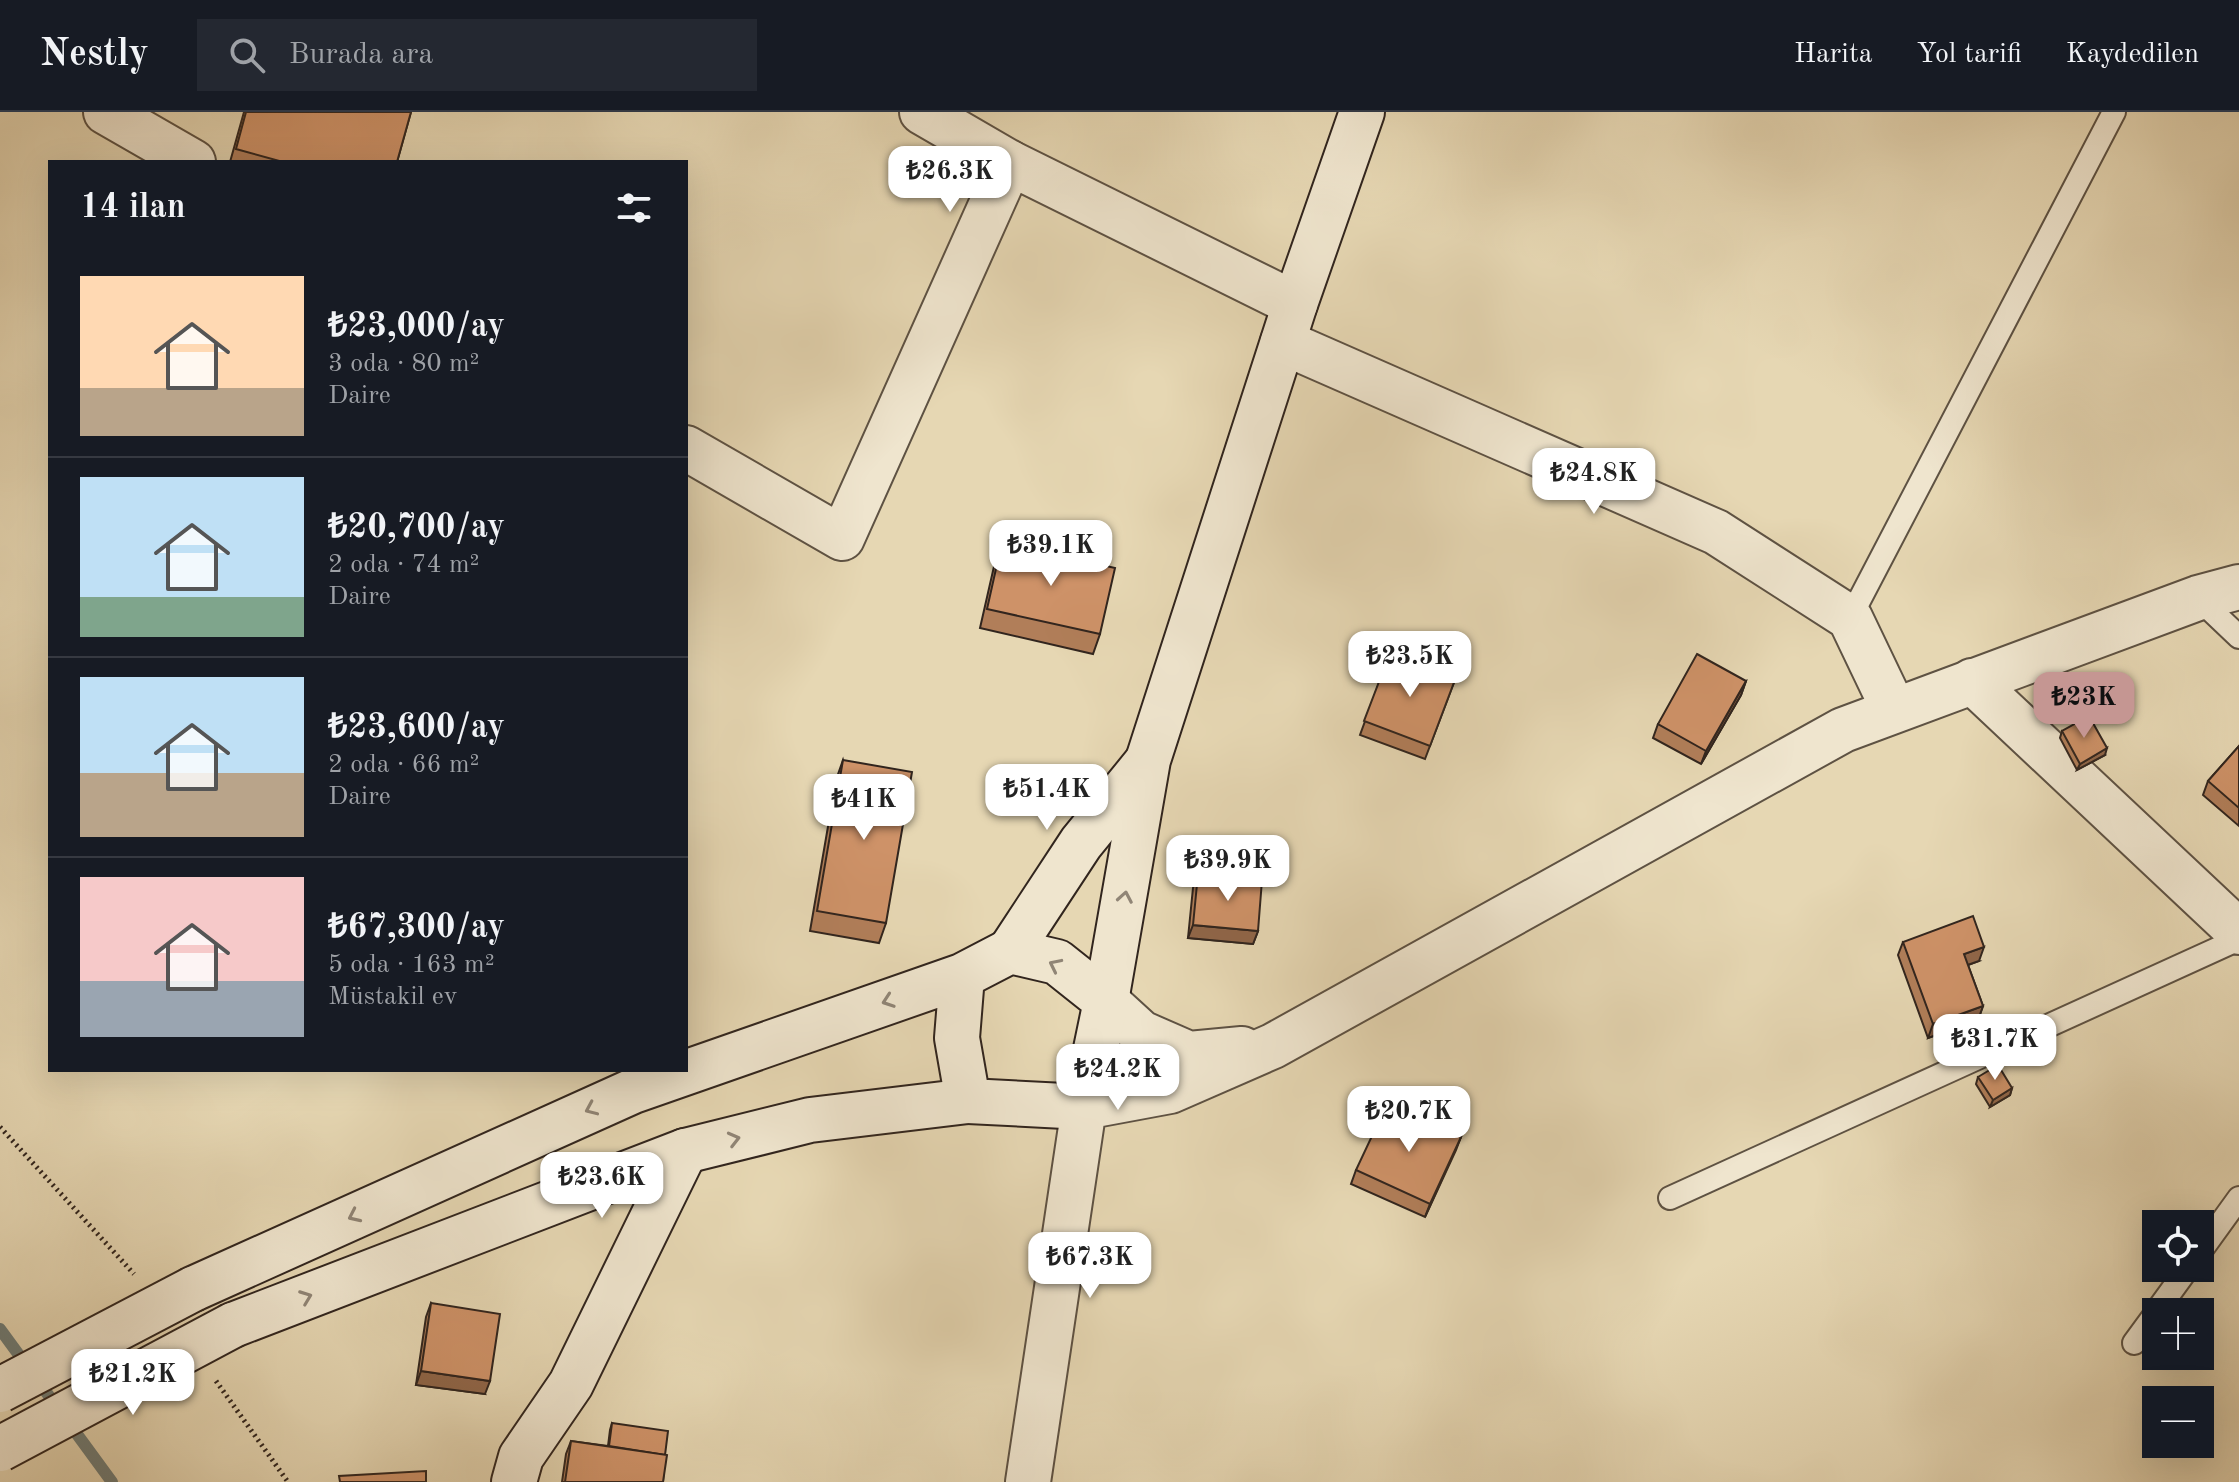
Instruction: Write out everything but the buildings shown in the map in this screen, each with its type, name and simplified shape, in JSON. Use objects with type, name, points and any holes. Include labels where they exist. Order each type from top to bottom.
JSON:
[{"type":"street","points":[[106,112],[190,160]]},
{"type":"street","points":[[922,112],[1289,323],[1716,532],[1850,618],[1894,710]]},
{"type":"street","points":[[1028,1482],[1084,1107],[1106,1001],[1148,760],[1289,323],[1362,112]]},
{"type":"street","points":[[688,449],[842,538],[1010,163]]},
{"type":"street","points":[[0,1449],[233,1325],[685,1151],[810,1120],[968,1101],[1084,1107],[1170,1091],[1273,1046],[1843,730],[2219,592]]},
{"type":"street","points":[[1972,681],[2239,932]]},
{"type":"street","points":[[688,1072],[962,976],[1010,951],[1081,843],[1148,760]]},
{"type":"street","points":[[1010,951],[1057,962],[1141,1033],[1189,1054],[1273,1046]]},
{"type":"street","points":[[962,976],[957,1038],[968,1101]]},
{"type":"street","points":[[0,1390],[193,1289],[633,1091],[687,1072]]},
{"type":"street","points":[[514,1482],[521,1457],[571,1384],[685,1151]]},
{"type":"lane","points":[[1850,618],[2114,112]]},
{"type":"lane","points":[[2219,592],[2239,637]]},
{"type":"lane","points":[[1670,1198],[2239,939]]},
{"type":"lane","points":[[2214,1233],[2239,1198]]},
{"type":"lane","points":[[2134,1343],[2142,1332]]},
{"type":"waterway","points":[[0,1329],[112,1482]]}]
